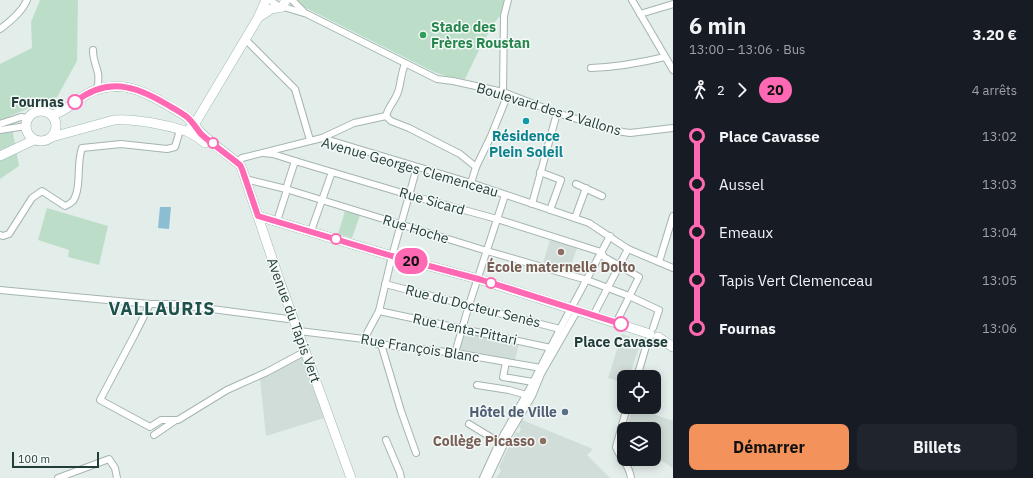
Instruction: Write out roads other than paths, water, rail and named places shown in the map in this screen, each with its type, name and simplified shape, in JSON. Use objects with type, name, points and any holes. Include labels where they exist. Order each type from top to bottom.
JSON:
[{"type":"main road","points":[[183,130],[194,124],[258,18],[266,0]]},
{"type":"main road","points":[[258,18],[284,3]]},
{"type":"main road","points":[[52,115],[62,112],[85,95],[97,89],[111,86],[123,86],[140,90],[187,117],[201,133],[236,162]]},
{"type":"main road","points":[[0,151],[15,145],[20,141],[35,112],[44,111],[52,115],[57,126],[52,137]]},
{"type":"main road","points":[[27,125],[29,136],[34,140],[42,142],[52,137],[114,120],[136,120],[183,130],[195,136],[217,152],[236,162]]},
{"type":"main road","points":[[0,156],[34,140]]},
{"type":"main road","name":"Avenue du Tapis Vert","points":[[236,162],[242,169],[351,478]]},
{"type":"main road","points":[[258,216],[392,256],[478,279],[653,334],[673,347]]},
{"type":"street","points":[[0,29],[15,17],[24,7],[27,0]]},
{"type":"street","points":[[270,0],[274,4],[284,3],[307,14]]},
{"type":"street","points":[[292,0],[307,14]]},
{"type":"street","points":[[471,184],[476,167],[491,136],[505,93],[504,16],[508,0]]},
{"type":"street","points":[[632,0],[673,70]]},
{"type":"street","points":[[640,14],[673,4]]},
{"type":"street","name":"Boulevard des 2 Vallons","points":[[307,14],[437,79],[453,80],[505,93],[557,113],[624,132],[673,128]]},
{"type":"street","points":[[245,39],[294,89],[310,140]]},
{"type":"street","points":[[93,50],[93,56],[100,80],[97,89]]},
{"type":"street","points":[[591,68],[636,64],[665,57]]},
{"type":"street","points":[[386,116],[387,111],[398,94],[401,73],[405,64]]},
{"type":"street","points":[[99,74],[105,82],[111,86]]},
{"type":"street","points":[[532,204],[557,113]]},
{"type":"street","points":[[386,116],[391,121],[409,128],[460,154],[476,167]]},
{"type":"street","points":[[322,138],[354,123],[386,116]]},
{"type":"street","points":[[0,124],[21,117],[27,125],[0,130]]},
{"type":"street","points":[[0,235],[3,236],[9,234],[32,198],[42,191],[65,206],[72,202],[77,191],[82,148],[121,144],[167,149],[175,147],[183,130]]},
{"type":"street","name":"Avenue Georges Clemenceau","points":[[236,162],[242,158],[322,138],[590,223],[628,249],[673,268]]},
{"type":"street","name":"Rue Sicard","points":[[261,153],[273,154],[409,195],[497,219],[601,252]]},
{"type":"street","points":[[277,221],[295,161]]},
{"type":"street","points":[[364,339],[379,311],[392,256],[417,167]]},
{"type":"street","points":[[311,231],[323,201],[332,172]]},
{"type":"street","points":[[540,172],[561,180],[550,210]]},
{"type":"street","name":"Rue Hoche","points":[[245,179],[286,189],[587,280],[629,296],[659,310],[653,334]]},
{"type":"street","points":[[576,184],[602,196]]},
{"type":"street","points":[[575,218],[586,188]]},
{"type":"street","points":[[455,353],[505,195]]},
{"type":"street","points":[[659,262],[673,216]]},
{"type":"street","points":[[484,478],[574,310],[587,280],[610,236]]},
{"type":"street","points":[[593,316],[628,249]]},
{"type":"street","points":[[601,252],[604,257],[639,277],[616,323]]},
{"type":"street","name":"Rue du Docteur Senès","points":[[385,284],[469,305],[561,332]]},
{"type":"street","points":[[0,290],[150,304],[173,304],[288,319],[294,318]]},
{"type":"street","points":[[150,304],[100,400],[150,427],[161,420],[178,420]]},
{"type":"street","name":"Rue Lenta-Pittari","points":[[379,311],[553,347]]},
{"type":"street","name":"Rue François Blanc","points":[[299,331],[364,339],[381,344],[455,353],[506,362],[540,372]]},
{"type":"street","points":[[639,370],[647,343],[653,334]]},
{"type":"street","points":[[381,344],[416,453]]},
{"type":"street","points":[[154,435],[227,390],[306,352]]},
{"type":"street","points":[[506,362],[503,378],[534,384]]},
{"type":"street","points":[[477,385],[529,395]]},
{"type":"street","points":[[625,414],[616,447],[627,464],[631,478]]},
{"type":"street","points":[[469,424],[501,444]]},
{"type":"street","points":[[386,440],[401,478]]},
{"type":"street","points":[[488,478],[501,444]]},
{"type":"street","points":[[58,478],[109,459],[115,468],[118,478]]},
{"type":"water","points":[[160,207],[171,207],[169,229],[158,228]]},
{"type":"place","name":"Stade des Frères Roustan","points":[[423,35]]},
{"type":"place","name":"Fournas","points":[[75,102]]},
{"type":"place","name":"Résidence Plein Soleil","points":[[526,121]]},
{"type":"place","name":"École maternelle Dolto","points":[[561,252]]},
{"type":"place","name":"Place Cavasse","points":[[621,324]]},
{"type":"place","name":"Hôtel de Ville","points":[[565,412]]},
{"type":"place","name":"Collège Picasso","points":[[543,441]]},
{"type":"district","name":"VALLAURIS","points":[[162,308]]}]
